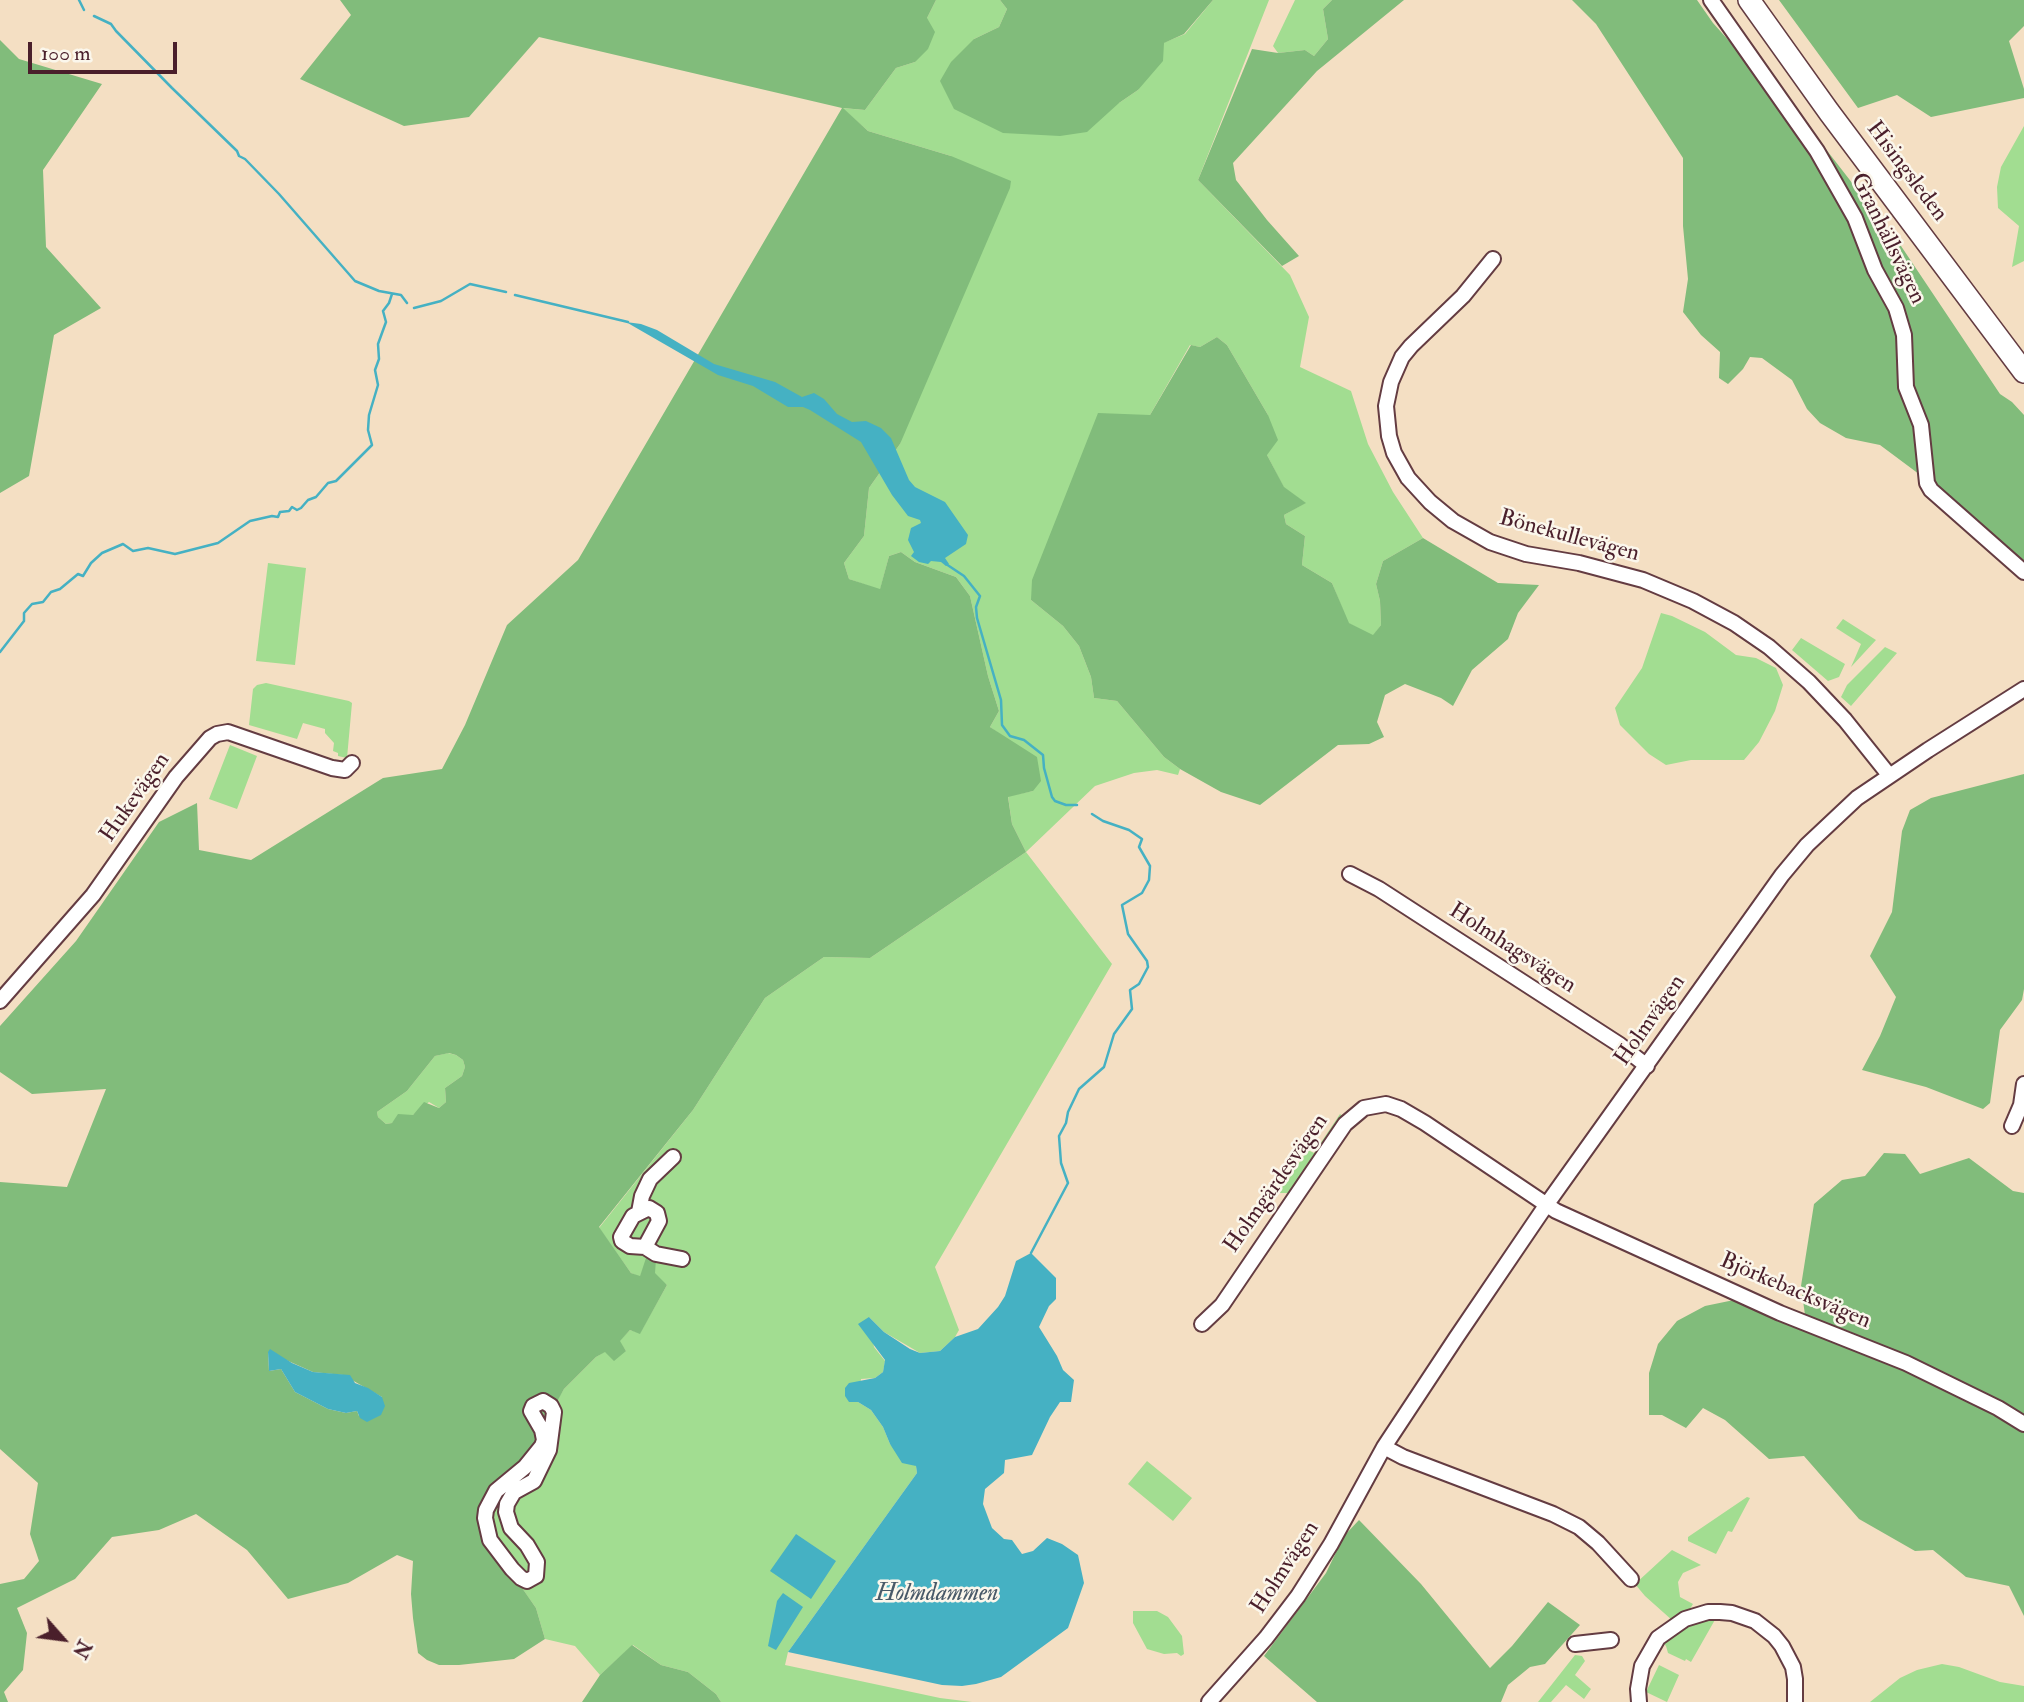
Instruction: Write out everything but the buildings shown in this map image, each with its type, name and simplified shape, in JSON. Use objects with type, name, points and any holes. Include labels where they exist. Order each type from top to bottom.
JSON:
[{"type":"highway","name":"Hisingsleden","points":[[1749,0],[1837,123],[2024,372]]},
{"type":"street","name":"Granhällsvägen","points":[[1711,0],[1817,150],[1855,218],[1875,270],[1896,308],[1904,335],[1906,387],[1921,425],[1925,470],[1931,491],[2024,572]]},
{"type":"street","name":"Bönekullevägen","points":[[1493,258],[1463,296],[1410,346],[1391,382],[1386,406],[1389,436],[1394,453],[1408,478],[1430,502],[1453,521],[1490,542],[1526,554],[1590,566],[1643,580],[1685,597],[1734,623],[1769,647],[1809,682],[1845,720],[1889,775]]},
{"type":"street","name":"Holmvägen","points":[[1209,1702],[1266,1638],[1298,1596],[1331,1544],[1384,1447],[1547,1204],[1782,875],[1831,821],[1889,775],[2024,690]]},
{"type":"street","name":"Hukevägen","points":[[0,1002],[106,879],[176,777],[210,738],[228,732],[332,768],[345,770],[352,764]]},
{"type":"street","name":"Holmhagsvägen","points":[[1350,874],[1379,889],[1620,1045],[1647,1066]]},
{"type":"street","points":[[2012,1126],[2021,1105],[2024,1084]]},
{"type":"street","name":"Holmgärdesvägen","points":[[1202,1324],[1223,1305],[1338,1134],[1355,1115],[1369,1106],[1385,1104],[1401,1108],[1547,1204]]},
{"type":"street","points":[[639,1212],[642,1196],[650,1179],[673,1157]]},
{"type":"street","name":"Björkebacksvägen","points":[[1547,1204],[1556,1211],[1780,1313],[1873,1349],[1959,1387],[2024,1424]]},
{"type":"street","points":[[645,1247],[659,1221],[657,1213],[649,1208],[633,1216],[621,1237],[626,1244],[682,1259]]},
{"type":"street","points":[[543,1401],[548,1403],[554,1412],[551,1440],[542,1467],[534,1481],[514,1492],[507,1504],[507,1521],[537,1562],[536,1576],[527,1581],[512,1569],[490,1540],[485,1525],[486,1510],[496,1491],[525,1466],[542,1446],[542,1430],[533,1417],[533,1406],[543,1401]]},
{"type":"street","points":[[1384,1447],[1403,1457],[1553,1514],[1579,1527],[1598,1543],[1631,1579]]},
{"type":"street","points":[[1639,1702],[1642,1666],[1658,1638],[1685,1619],[1708,1612],[1720,1612],[1744,1616],[1774,1636],[1793,1667],[1796,1679],[1795,1702]]},
{"type":"street","points":[[1575,1644],[1611,1640]]},
{"type":"green space","points":[[340,0],[936,0],[927,18],[935,32],[928,49],[915,62],[896,68],[865,110],[843,108],[868,131],[951,156],[1011,181],[1010,188],[900,444],[869,488],[864,536],[844,563],[849,579],[880,589],[889,556],[901,552],[915,562],[956,577],[970,596],[988,676],[999,711],[990,727],[1037,757],[1041,781],[1033,791],[1008,797],[1012,824],[1026,852],[870,958],[824,957],[765,998],[693,1110],[599,1227],[631,1273],[640,1276],[647,1255],[656,1259],[655,1273],[667,1285],[640,1334],[630,1330],[620,1341],[626,1351],[614,1361],[605,1352],[596,1357],[564,1389],[528,1454],[509,1471],[485,1512],[511,1572],[536,1608],[545,1639],[514,1659],[439,1665],[418,1653],[411,1594],[413,1561],[397,1555],[348,1583],[288,1599],[247,1550],[196,1514],[159,1530],[112,1537],[75,1579],[17,1608],[27,1633],[23,1670],[4,1692],[8,1702],[0,1702],[0,1584],[24,1579],[39,1561],[30,1534],[38,1483],[0,1449],[0,1182],[67,1187],[106,1089],[32,1094],[0,1072],[0,1026],[76,941],[159,822],[197,803],[199,850],[251,860],[383,778],[442,769],[465,725],[507,625],[578,560],[842,108],[539,37],[469,117],[404,126],[300,79],[351,15]],"holes":[[[449,1053],[463,1060],[465,1067],[462,1076],[445,1088],[446,1102],[439,1108],[424,1102],[413,1115],[398,1114],[392,1123],[386,1124],[378,1117],[377,1112],[407,1091],[435,1056]],[[268,1352],[313,1372],[343,1375],[382,1397],[359,1416],[357,1411],[346,1413],[328,1409],[295,1392],[281,1369],[269,1371]]]},
{"type":"green space","points":[[936,0],[1000,0],[1007,9],[999,27],[974,39],[1119,103],[1138,90],[1163,43],[1185,34],[1213,0],[1269,0],[1198,180],[1290,275],[1309,317],[1300,367],[1351,391],[1368,444],[1393,492],[1423,538],[1383,561],[1376,584],[1381,625],[1373,636],[1348,623],[1332,583],[1302,565],[1305,536],[1286,524],[1284,515],[1305,503],[1284,488],[1267,455],[1268,415],[1227,345],[1217,337],[1200,347],[1190,345],[1150,415],[1031,600],[1063,626],[1079,646],[1091,677],[1094,698],[1117,701],[1164,757],[1180,769],[1178,775],[1157,770],[1134,773],[1095,786],[1026,852],[1012,824],[1008,796],[1033,791],[1008,740],[990,727],[999,711],[988,676],[970,596],[956,577],[915,562],[901,552],[889,556],[880,590],[849,579],[844,563],[864,536],[869,488],[900,444],[951,156],[868,131],[842,108],[865,110],[896,68],[915,62],[927,18]]},
{"type":"green space","points":[[1000,0],[1213,0],[1184,34],[1164,43],[1163,61],[1138,90],[1087,132],[1060,136],[1003,133],[954,109],[940,81],[951,62],[974,39],[999,27],[1007,9]]},
{"type":"green space","points":[[1295,0],[1332,0],[1323,9],[1328,39],[1314,56],[1305,50],[1278,53],[1273,46]]},
{"type":"green space","points":[[1332,0],[1404,0],[1317,71],[1233,163],[1236,180],[1299,256],[1282,266],[1198,180],[1252,49],[1278,53],[1305,50],[1314,56],[1328,39],[1323,9]]},
{"type":"green space","points":[[1572,0],[1697,0],[1713,23],[1825,148],[1901,246],[2000,394],[2024,415],[2024,568],[1935,486],[1880,445],[1846,438],[1820,423],[1807,409],[1792,380],[1762,358],[1750,357],[1743,369],[1728,384],[1719,378],[1720,352],[1701,335],[1683,312],[1688,279],[1683,226],[1683,158],[1596,24]]},
{"type":"green space","points":[[1779,0],[2024,0],[2024,26],[2009,41],[2024,89],[2024,98],[1931,117],[1897,95],[1858,108]]},
{"type":"green space","points":[[0,40],[19,59],[102,84],[43,170],[46,247],[101,308],[54,335],[29,476],[0,493]]},
{"type":"green space","points":[[2024,126],[2024,261],[2012,267],[2019,226],[1998,208],[1997,187],[2001,167]]},
{"type":"green space","points":[[1217,337],[1227,345],[1268,415],[1278,440],[1267,455],[1284,487],[1306,503],[1284,515],[1286,524],[1305,536],[1302,565],[1332,583],[1349,623],[1373,635],[1381,625],[1376,584],[1383,561],[1423,538],[1498,583],[1539,585],[1518,613],[1508,639],[1472,670],[1453,706],[1441,698],[1405,684],[1385,695],[1377,722],[1384,737],[1369,744],[1338,745],[1260,805],[1221,792],[1180,769],[1164,757],[1117,701],[1094,698],[1091,677],[1079,646],[1063,626],[1031,600],[1032,580],[1098,413],[1150,415],[1191,345],[1200,347]]},
{"type":"green space","points":[[268,563],[306,568],[295,665],[256,661]]},
{"type":"green space","points":[[1661,613],[1705,632],[1736,655],[1756,658],[1776,668],[1783,685],[1775,711],[1759,742],[1744,760],[1691,760],[1666,765],[1649,754],[1620,725],[1615,708],[1642,668]]},
{"type":"green space","points":[[1843,619],[1876,640],[1851,667],[1861,644],[1836,628]]},
{"type":"green space","points":[[1801,638],[1845,664],[1839,677],[1828,681],[1792,650]]},
{"type":"green space","points":[[1885,647],[1897,653],[1851,706],[1841,697],[1847,685]]},
{"type":"green space","points":[[266,683],[352,703],[347,758],[338,756],[338,753],[333,751],[334,743],[325,733],[325,729],[303,723],[297,739],[249,725],[253,689]]},
{"type":"green space","points":[[230,745],[257,756],[237,809],[209,799]]},
{"type":"green space","points":[[2024,774],[2024,989],[2022,1000],[2000,1030],[1990,1103],[1983,1109],[1926,1087],[1862,1070],[1896,997],[1870,956],[1892,912],[1902,831],[1910,810],[1931,798]]},
{"type":"green space","points":[[1026,852],[1112,964],[935,1267],[959,1330],[955,1337],[940,1351],[920,1353],[884,1332],[869,1317],[874,1347],[885,1361],[883,1372],[875,1378],[861,1379],[858,1402],[871,1410],[883,1427],[890,1444],[916,1466],[917,1473],[788,1652],[785,1665],[940,1698],[972,1702],[721,1702],[716,1694],[688,1672],[661,1665],[633,1645],[600,1675],[575,1646],[545,1639],[536,1608],[489,1541],[496,1487],[541,1426],[564,1389],[604,1352],[626,1351],[619,1341],[630,1330],[640,1333],[667,1285],[643,1269],[640,1277],[631,1273],[599,1228],[693,1110],[765,998],[824,957],[870,958]]},
{"type":"green space","points":[[448,1053],[463,1060],[465,1067],[462,1076],[445,1088],[446,1102],[439,1108],[429,1102],[413,1115],[404,1116],[392,1123],[386,1124],[378,1117],[377,1112],[407,1091],[435,1056]]},
{"type":"green space","points":[[1340,1114],[1344,1117],[1290,1193],[1278,1193],[1308,1150],[1314,1153]]},
{"type":"green space","points":[[1884,1153],[1905,1154],[1920,1174],[1969,1158],[2013,1191],[2024,1193],[2024,1616],[2009,1586],[1966,1577],[1933,1550],[1915,1551],[1859,1519],[1804,1456],[1769,1459],[1725,1420],[1703,1408],[1686,1428],[1662,1415],[1649,1415],[1649,1373],[1658,1344],[1677,1321],[1705,1306],[1734,1300],[1852,1347],[1863,1340],[1851,1332],[1805,1315],[1801,1286],[1814,1204],[1842,1180],[1865,1176]]},
{"type":"green space","points":[[1147,1461],[1192,1498],[1173,1521],[1128,1484]]},
{"type":"green space","points":[[1747,1497],[1750,1498],[1732,1532],[1728,1531],[1716,1554],[1688,1541],[1688,1537]]},
{"type":"green space","points":[[1359,1520],[1421,1584],[1490,1668],[1548,1602],[1580,1625],[1545,1664],[1530,1667],[1508,1685],[1501,1702],[1317,1702],[1264,1656],[1326,1573],[1344,1536]]},
{"type":"green space","points":[[1672,1550],[1701,1565],[1683,1573],[1678,1582],[1680,1597],[1693,1604],[1686,1615],[1673,1621],[1635,1584]]},
{"type":"green space","points":[[1133,1611],[1157,1611],[1168,1617],[1182,1636],[1184,1654],[1164,1654],[1147,1649],[1133,1623]]},
{"type":"green space","points":[[1716,1618],[1691,1662],[1668,1653],[1662,1642],[1687,1623]]},
{"type":"green space","points":[[632,1645],[661,1665],[688,1672],[716,1694],[721,1702],[582,1702],[600,1675]]},
{"type":"green space","points":[[1575,1655],[1582,1656],[1585,1661],[1575,1675],[1591,1689],[1584,1699],[1566,1685],[1551,1702],[1538,1702]]},
{"type":"green space","points":[[1942,1664],[1959,1667],[2000,1682],[2024,1686],[2024,1702],[1870,1702],[1900,1678],[1917,1670]]},
{"type":"green space","points":[[1659,1665],[1679,1675],[1667,1702],[1646,1692]]},
{"type":"water","points":[[626,322],[657,330],[714,364],[775,382],[802,397],[814,393],[824,399],[837,414],[852,422],[866,421],[881,428],[891,438],[909,480],[915,487],[945,502],[968,535],[966,544],[945,558],[949,564],[946,566],[941,562],[919,562],[911,556],[914,552],[908,540],[911,528],[921,523],[920,520],[908,516],[892,495],[861,442],[810,410],[788,407],[753,386],[718,375]]},
{"type":"water","name":"Holmdammen","points":[[1031,1253],[1056,1278],[1056,1299],[1049,1306],[1039,1327],[1063,1370],[1074,1380],[1071,1402],[1060,1402],[1032,1455],[1005,1460],[1004,1473],[985,1489],[983,1504],[992,1528],[1004,1539],[1012,1540],[1022,1554],[1033,1551],[1047,1538],[1078,1555],[1084,1583],[1068,1628],[1001,1677],[962,1686],[942,1685],[788,1652],[917,1473],[916,1466],[902,1463],[871,1410],[858,1402],[849,1402],[845,1396],[845,1388],[849,1383],[875,1378],[883,1372],[885,1360],[858,1324],[869,1317],[884,1332],[910,1349],[920,1353],[940,1351],[955,1337],[978,1329],[1005,1296],[1016,1261]]},
{"type":"water","points":[[270,1349],[313,1372],[350,1375],[355,1383],[382,1397],[385,1406],[381,1415],[367,1422],[360,1418],[357,1411],[346,1413],[328,1409],[295,1392],[281,1369],[269,1371]]},
{"type":"water","points":[[796,1534],[836,1561],[811,1599],[770,1571]]},
{"type":"water","points":[[783,1593],[803,1607],[776,1650],[768,1646],[777,1601]]},
{"type":"waterway","points":[[79,0],[84,10]]},
{"type":"waterway","points":[[94,16],[111,24],[239,156],[245,159],[355,281],[379,291],[401,295],[407,303]]},
{"type":"waterway","points":[[414,308],[441,301],[470,284],[506,292]]},
{"type":"waterway","points":[[0,652],[24,621],[24,613],[32,604],[43,602],[51,592],[60,589],[78,574],[83,576],[91,563],[102,553],[123,544],[133,551],[148,548],[175,554],[218,543],[250,521],[278,517],[280,512],[289,511],[292,507],[297,510],[301,508],[308,500],[316,497],[328,483],[336,481],[372,445],[368,430],[369,415],[378,385],[375,370],[379,359],[378,344],[386,322],[383,311],[392,294]]},
{"type":"waterway","points":[[515,295],[628,322]]},
{"type":"waterway","points":[[946,564],[964,576],[980,596],[976,607],[977,618],[1001,700],[1002,725],[1010,736],[1024,740],[1043,755],[1044,768],[1055,801],[1077,805]]},
{"type":"waterway","points":[[1031,1253],[1068,1183],[1061,1163],[1059,1136],[1068,1112],[1079,1089],[1104,1067],[1114,1034],[1132,1009],[1130,990],[1139,984],[1148,967],[1147,961],[1128,934],[1122,905],[1142,893],[1149,880],[1150,866],[1139,847],[1142,839],[1129,830],[1092,814]]}]
